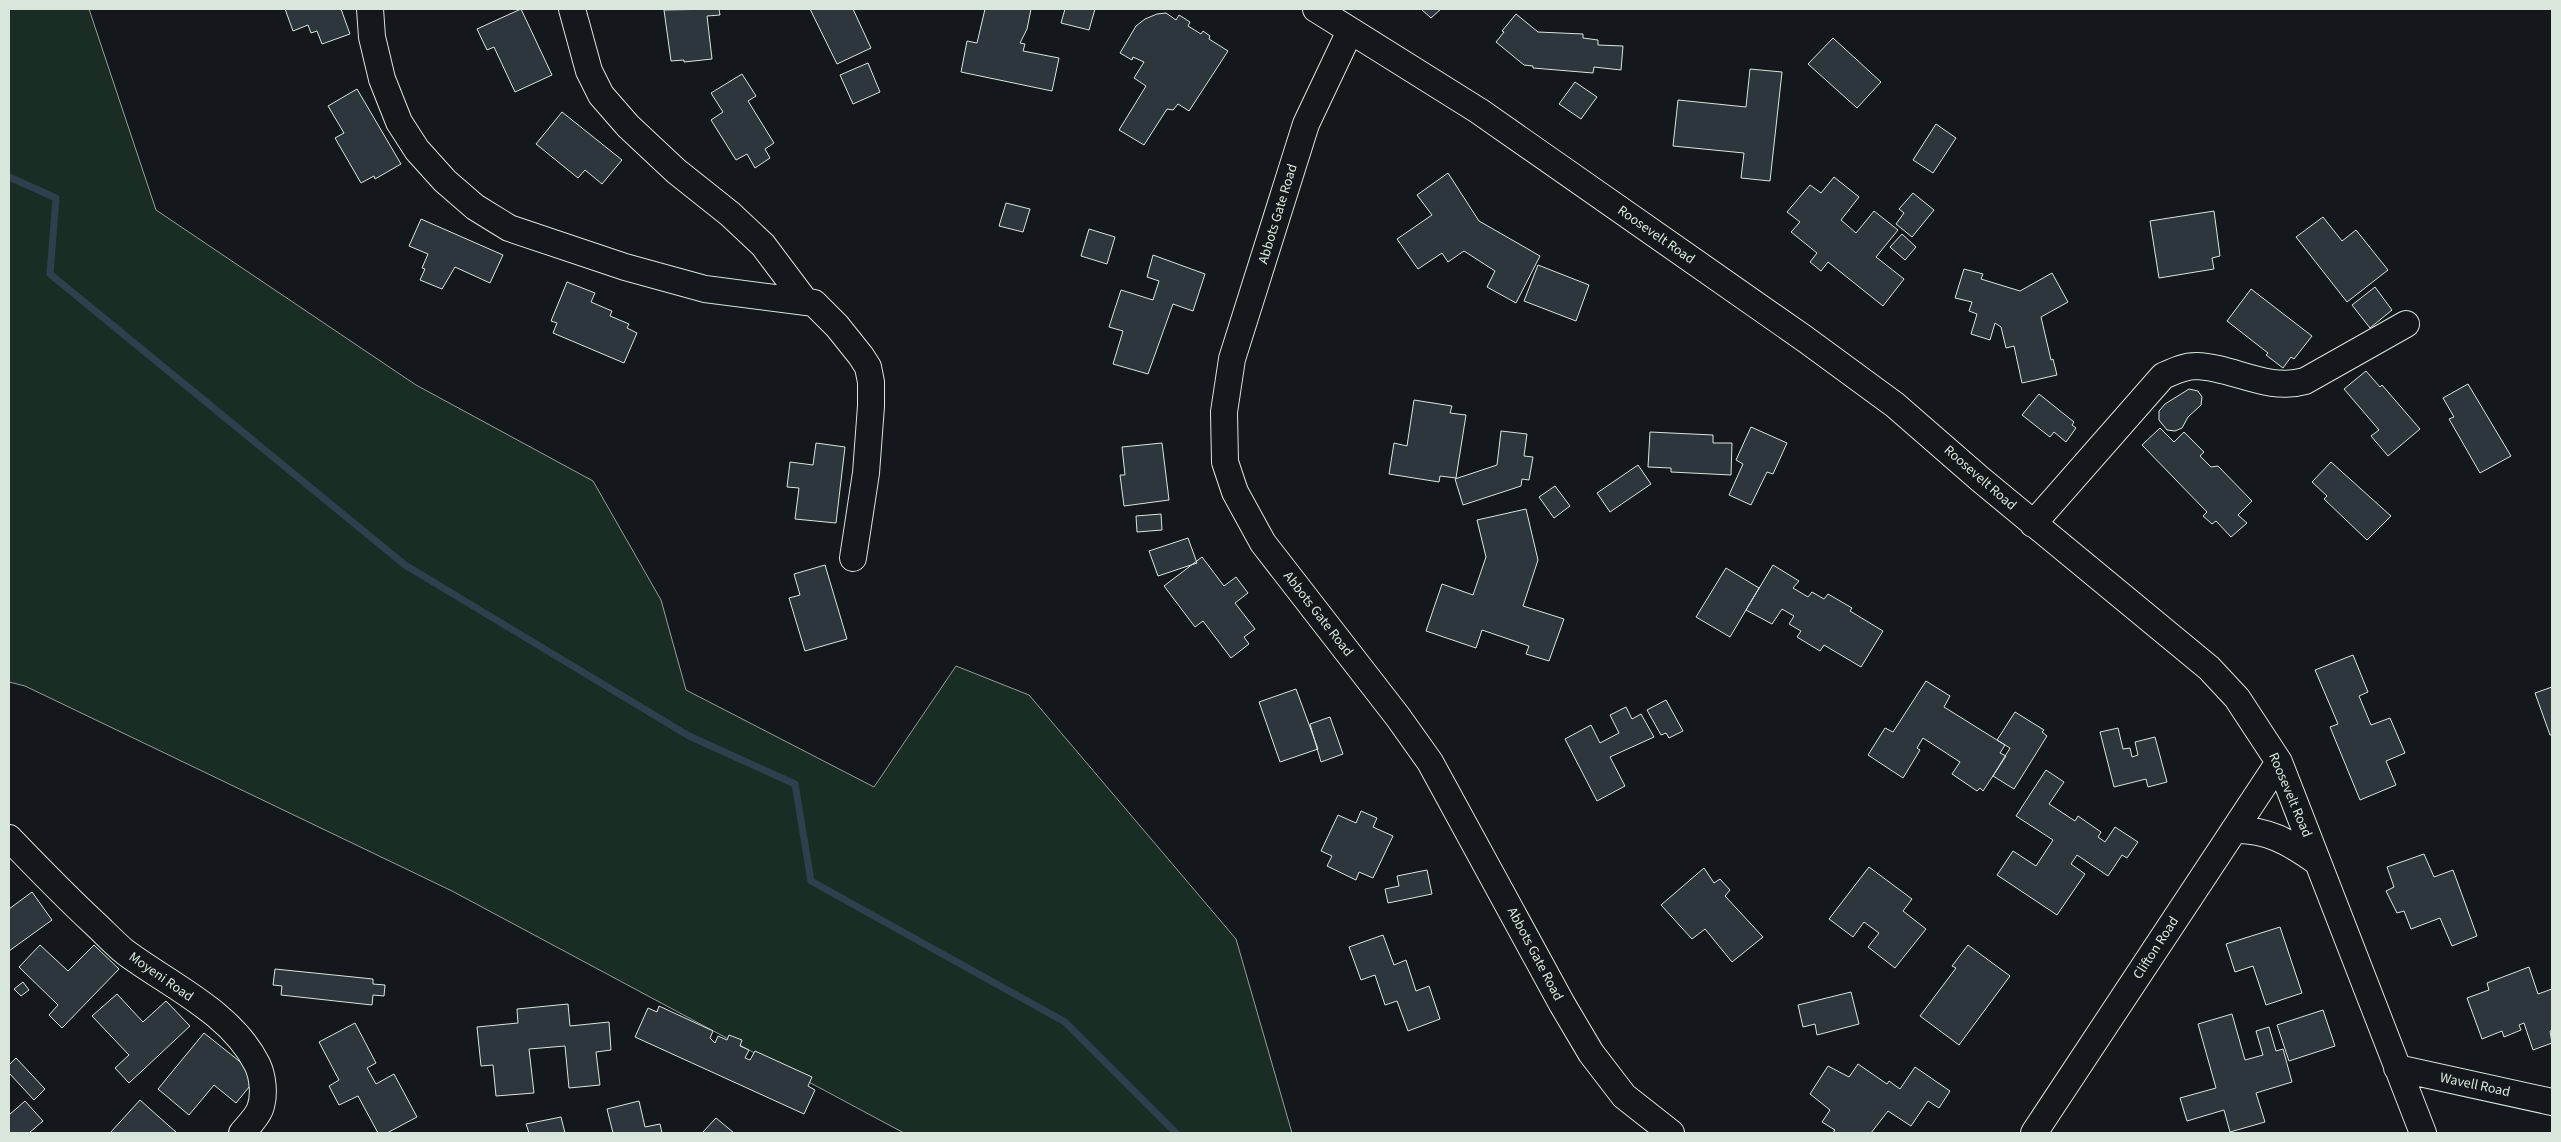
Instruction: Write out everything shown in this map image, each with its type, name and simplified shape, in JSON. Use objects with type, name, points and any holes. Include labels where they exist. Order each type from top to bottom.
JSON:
[{"type":"street","points":[[370,9],[372,37],[382,79],[399,122],[417,150],[445,181],[476,207],[509,228],[624,267],[705,289],[750,296],[805,300],[822,310],[855,348],[868,367],[871,382],[866,473],[853,558]]},
{"type":"street","points":[[572,9],[589,71],[602,95],[628,126],[676,171],[730,214],[763,244],[805,300]]},
{"type":"street","name":"Roosevelt Road","points":[[1316,9],[1479,111],[1806,339],[1895,405],[2033,524],[2209,668],[2237,698],[2279,762],[2423,1133]]},
{"type":"street","name":"Abbots Gate Road","points":[[1350,31],[1306,124],[1232,359],[1224,412],[1225,462],[1235,492],[1263,543],[1398,717],[1430,762],[1562,1004],[1591,1053],[1624,1096],[1670,1133]]},
{"type":"street","points":[[2033,524],[2163,376],[2182,367],[2197,366],[2278,384],[2293,385],[2305,381],[2406,324]]},
{"type":"street","name":"Clifton Road","points":[[2034,1133],[2279,762]]},
{"type":"street","points":[[2234,830],[2264,832],[2290,843],[2316,861]]},
{"type":"street","name":"Moyeni Road","points":[[9,838],[55,886],[124,951],[204,1007],[230,1028],[246,1047],[258,1065],[262,1083],[262,1098],[260,1109],[242,1133]]},
{"type":"street","name":"Wavell Road","points":[[2397,1068],[2552,1102]]},
{"type":"green space","points":[[9,9],[89,9],[156,210],[416,385],[593,481],[661,600],[686,690],[874,787],[956,666],[1029,695],[1236,939],[1292,1133],[904,1133],[452,891],[25,686],[9,682]]},
{"type":"building","points":[[285,9],[341,9],[350,34],[322,44],[317,31],[311,33],[308,25],[293,31]]},
{"type":"building","points":[[521,9],[552,75],[515,92],[494,47],[487,50],[477,29]]},
{"type":"building","points":[[719,9],[720,15],[707,16],[712,59],[684,62],[684,60],[671,61],[664,10]]},
{"type":"building","points":[[810,9],[853,9],[871,48],[837,64]]},
{"type":"building","points":[[985,9],[1031,9],[1027,29],[1020,43],[1025,44],[1023,51],[1059,58],[1052,91],[961,72],[967,41],[977,43]]},
{"type":"building","points":[[1065,9],[1095,9],[1089,30],[1061,23]]},
{"type":"building","points":[[1421,9],[1441,9],[1431,18]]},
{"type":"building","points":[[1166,13],[1176,20],[1179,15],[1190,22],[1188,26],[1201,34],[1203,31],[1210,36],[1209,39],[1228,51],[1189,111],[1178,104],[1173,110],[1167,109],[1144,145],[1119,130],[1146,86],[1134,78],[1144,62],[1133,57],[1132,60],[1120,53],[1136,26],[1145,19],[1157,14]]},
{"type":"building","points":[[1516,14],[1538,32],[1583,34],[1583,38],[1598,40],[1598,45],[1623,46],[1621,70],[1594,67],[1593,73],[1533,68],[1533,66],[1524,65],[1496,42],[1504,32],[1502,31]]},
{"type":"building","points":[[1833,38],[1881,82],[1857,108],[1808,64]]},
{"type":"building","points":[[868,63],[880,92],[853,104],[840,75]]},
{"type":"building","points":[[1750,69],[1782,72],[1770,181],[1741,178],[1744,153],[1673,146],[1678,100],[1746,107]]},
{"type":"building","points":[[742,74],[756,96],[748,101],[774,143],[765,149],[770,158],[755,168],[747,154],[736,160],[711,120],[723,112],[711,93]]},
{"type":"building","points":[[1575,82],[1597,97],[1581,119],[1559,104]]},
{"type":"building","points":[[357,89],[401,164],[375,179],[374,176],[361,183],[335,138],[344,133],[328,106]]},
{"type":"building","points":[[562,112],[622,160],[602,184],[585,170],[578,178],[536,144]]},
{"type":"building","points":[[1936,124],[1956,138],[1933,173],[1913,160]]},
{"type":"building","points":[[1448,173],[1479,221],[1540,256],[1516,303],[1487,287],[1495,271],[1464,251],[1448,262],[1442,253],[1418,269],[1397,239],[1432,215],[1417,195]]},
{"type":"building","points":[[1834,177],[1859,197],[1841,220],[1856,233],[1874,211],[1898,230],[1876,257],[1904,279],[1883,306],[1828,262],[1821,271],[1810,262],[1817,253],[1791,232],[1800,222],[1787,212],[1810,185],[1821,193]]},
{"type":"building","points":[[1913,193],[1934,210],[1912,237],[1896,224],[1904,213],[1899,209]]},
{"type":"building","points":[[1006,203],[1030,209],[1023,232],[999,226]]},
{"type":"building","points":[[2214,211],[2220,256],[2212,258],[2214,269],[2159,278],[2150,221]]},
{"type":"building","points":[[2323,217],[2342,241],[2356,230],[2388,270],[2347,302],[2296,237]]},
{"type":"building","points":[[421,219],[503,255],[490,283],[455,267],[442,289],[420,280],[425,269],[422,268],[428,254],[409,246]]},
{"type":"building","points":[[1089,229],[1115,237],[1107,264],[1081,256]]},
{"type":"building","points":[[1902,234],[1916,247],[1905,260],[1890,247]]},
{"type":"building","points":[[1153,255],[1205,274],[1193,311],[1173,304],[1148,374],[1113,364],[1123,331],[1109,327],[1121,290],[1153,300],[1159,281],[1147,277]]},
{"type":"building","points":[[1538,265],[1589,285],[1576,321],[1524,301]]},
{"type":"building","points":[[1964,269],[1983,274],[1981,279],[2020,291],[2052,273],[2068,302],[2041,317],[2051,360],[2053,359],[2057,375],[2022,383],[2014,346],[2006,348],[2001,327],[1995,323],[1990,340],[1971,334],[1977,314],[1969,311],[1972,302],[1955,298]]},
{"type":"building","points":[[567,282],[595,293],[591,302],[612,311],[610,316],[629,324],[627,328],[637,333],[624,363],[553,333],[557,323],[551,321]]},
{"type":"building","points":[[2375,287],[2392,310],[2370,328],[2352,305]]},
{"type":"building","points":[[2251,289],[2312,336],[2294,359],[2291,357],[2283,368],[2266,355],[2268,353],[2227,321]]},
{"type":"building","points":[[2366,371],[2380,387],[2382,385],[2420,429],[2388,456],[2371,436],[2379,430],[2344,389]]},
{"type":"building","points":[[2468,384],[2511,456],[2480,473],[2449,419],[2454,417],[2443,398]]},
{"type":"building","points":[[2189,389],[2198,391],[2202,397],[2201,405],[2188,417],[2182,428],[2175,431],[2167,430],[2159,420],[2159,411],[2165,404]]},
{"type":"building","points":[[2039,394],[2074,422],[2072,425],[2076,428],[2066,442],[2054,432],[2050,437],[2022,415]]},
{"type":"building","points":[[1414,400],[1452,406],[1450,413],[1466,415],[1456,478],[1440,476],[1439,482],[1389,474],[1394,443],[1407,446]]},
{"type":"building","points":[[1751,427],[1787,443],[1773,474],[1767,472],[1751,505],[1729,495],[1743,464],[1736,460]]},
{"type":"building","points":[[2160,428],[2174,442],[2184,432],[2204,452],[2200,456],[2211,467],[2218,466],[2252,501],[2238,515],[2247,523],[2231,537],[2216,521],[2212,524],[2203,516],[2207,512],[2142,445]]},
{"type":"building","points":[[1501,431],[1527,434],[1524,456],[1533,457],[1529,480],[1522,479],[1521,486],[1463,505],[1455,479],[1497,465]]},
{"type":"building","points":[[1650,432],[1713,435],[1713,443],[1732,443],[1731,475],[1671,472],[1671,468],[1648,467]]},
{"type":"building","points":[[816,443],[845,447],[836,523],[795,519],[799,488],[787,487],[790,462],[813,465]]},
{"type":"building","points":[[1162,443],[1169,500],[1124,506],[1120,475],[1125,475],[1122,447]]},
{"type":"building","points":[[2331,462],[2391,516],[2367,540],[2324,499],[2327,496],[2312,482]]},
{"type":"building","points":[[1638,465],[1651,484],[1610,512],[1597,493]]},
{"type":"building","points":[[1555,486],[1570,506],[1554,518],[1539,497]]},
{"type":"building","points":[[1526,509],[1538,560],[1523,606],[1564,619],[1549,661],[1526,654],[1529,646],[1482,630],[1476,648],[1426,631],[1442,584],[1473,595],[1486,557],[1477,520]]},
{"type":"building","points":[[1161,514],[1162,530],[1137,532],[1136,516]]},
{"type":"building","points":[[1188,538],[1197,563],[1158,576],[1149,551]]},
{"type":"building","points":[[1202,557],[1224,586],[1236,577],[1248,593],[1235,603],[1255,629],[1244,637],[1249,644],[1231,658],[1203,621],[1195,627],[1164,586]]},
{"type":"building","points":[[825,565],[847,639],[805,651],[789,598],[800,595],[794,574]]},
{"type":"building","points":[[1773,565],[1799,581],[1793,588],[1808,597],[1812,592],[1824,599],[1828,594],[1852,608],[1850,611],[1883,631],[1861,667],[1824,645],[1820,651],[1797,637],[1801,631],[1789,624],[1794,616],[1782,609],[1772,624],[1746,610]]},
{"type":"building","points":[[1726,568],[1759,588],[1730,637],[1696,617]]},
{"type":"building","points":[[2353,655],[2368,692],[2359,696],[2371,725],[2390,718],[2405,753],[2386,761],[2396,785],[2360,800],[2330,727],[2338,724],[2315,670]]},
{"type":"building","points":[[1926,681],[1950,696],[1944,707],[2005,745],[2000,753],[2006,756],[1983,791],[1980,788],[1977,791],[1952,774],[1960,762],[1923,738],[1917,748],[1920,750],[1903,778],[1868,755],[1885,728],[1893,732]]},
{"type":"building","points":[[2552,687],[2552,735],[2550,735],[2535,693]]},
{"type":"building","points":[[1296,689],[1318,749],[1280,762],[1259,702]]},
{"type":"building","points":[[1666,700],[1683,731],[1669,738],[1666,733],[1661,735],[1647,710]]},
{"type":"building","points":[[1626,707],[1632,719],[1641,714],[1654,737],[1610,757],[1625,786],[1597,801],[1565,739],[1591,725],[1600,743],[1619,733],[1610,715]]},
{"type":"building","points":[[2015,712],[2044,730],[2042,732],[2047,736],[2014,789],[1993,776],[2010,748],[1997,740]]},
{"type":"building","points":[[1330,717],[1343,754],[1321,762],[1310,724]]},
{"type":"building","points":[[2118,728],[2123,749],[2130,748],[2132,757],[2138,755],[2135,742],[2155,737],[2167,782],[2148,787],[2146,779],[2114,787],[2100,732]]},
{"type":"building","points":[[2046,770],[2064,782],[2049,804],[2075,821],[2078,816],[2101,832],[2098,837],[2105,842],[2115,827],[2138,842],[2127,858],[2122,855],[2108,876],[2077,855],[2071,864],[2085,874],[2057,915],[1997,875],[2013,851],[2036,866],[2053,840],[2016,816]]},
{"type":"building","points":[[1361,811],[1377,818],[1373,827],[1393,836],[1373,878],[1359,872],[1356,880],[1327,866],[1332,856],[1321,851],[1338,815],[1356,823]]},
{"type":"building","points":[[2424,854],[2434,877],[2453,870],[2477,936],[2452,946],[2440,918],[2411,929],[2404,911],[2397,913],[2386,891],[2394,887],[2387,867]]},
{"type":"building","points":[[1869,867],[1912,899],[1903,911],[1926,929],[1895,968],[1868,947],[1879,933],[1864,922],[1853,937],[1829,919]]},
{"type":"building","points":[[1704,868],[1714,883],[1720,879],[1730,890],[1725,896],[1763,937],[1732,962],[1705,929],[1692,939],[1661,905]]},
{"type":"building","points":[[1427,870],[1432,894],[1388,903],[1385,889],[1399,886],[1397,876]]},
{"type":"building","points":[[32,892],[52,920],[9,951],[9,909]]},
{"type":"building","points":[[2280,927],[2302,993],[2266,1005],[2253,966],[2235,972],[2226,944]]},
{"type":"building","points":[[1383,935],[1394,965],[1406,960],[1416,991],[1429,986],[1440,1019],[1408,1031],[1397,1001],[1385,1005],[1375,975],[1361,980],[1349,947]]},
{"type":"building","points":[[40,945],[68,971],[94,945],[119,969],[62,1028],[49,1015],[58,1005],[19,967]]},
{"type":"building","points":[[1968,945],[2010,976],[1959,1045],[1920,1016],[1956,968],[1952,966]]},
{"type":"building","points":[[2529,967],[2538,994],[2552,989],[2552,1030],[2550,1031],[2552,1043],[2533,1050],[2524,1023],[2519,1025],[2521,1030],[2504,1037],[2502,1031],[2482,1039],[2467,998],[2489,990],[2487,983]]},
{"type":"building","points":[[275,969],[373,979],[373,984],[385,985],[384,996],[373,995],[372,1005],[281,995],[282,986],[273,985]]},
{"type":"building","points":[[23,982],[29,990],[21,996],[14,989]]},
{"type":"building","points":[[1851,992],[1859,1024],[1817,1035],[1815,1024],[1803,1027],[1798,1005]]},
{"type":"building","points":[[117,994],[143,1022],[166,1001],[190,1026],[129,1083],[115,1068],[129,1055],[92,1016]]},
{"type":"building","points":[[568,1004],[570,1026],[609,1022],[611,1050],[596,1052],[600,1085],[569,1088],[565,1046],[529,1049],[534,1093],[496,1096],[493,1065],[481,1066],[477,1027],[518,1023],[517,1009]]},
{"type":"building","points":[[659,1006],[713,1031],[710,1038],[715,1043],[718,1036],[727,1040],[729,1035],[742,1040],[740,1046],[749,1050],[745,1058],[750,1060],[755,1051],[812,1077],[808,1086],[815,1090],[804,1114],[635,1037],[648,1008],[657,1012]]},
{"type":"building","points":[[2323,1010],[2335,1046],[2289,1061],[2277,1025]]},
{"type":"building","points":[[2232,1014],[2245,1060],[2263,1055],[2256,1031],[2269,1027],[2276,1051],[2283,1049],[2292,1082],[2256,1093],[2265,1122],[2230,1132],[2224,1110],[2187,1121],[2180,1098],[2216,1088],[2198,1024]]},
{"type":"building","points":[[355,1023],[376,1063],[367,1068],[376,1084],[394,1074],[417,1117],[387,1133],[378,1133],[358,1096],[339,1105],[329,1086],[339,1080],[319,1042]]},
{"type":"building","points":[[204,1033],[258,1076],[236,1103],[214,1085],[189,1115],[158,1089]]},
{"type":"building","points":[[16,1058],[45,1089],[34,1100],[9,1073],[9,1065]]},
{"type":"building","points":[[1858,1064],[1887,1084],[1889,1081],[1900,1089],[1915,1067],[1950,1091],[1939,1108],[1928,1101],[1911,1126],[1888,1111],[1871,1133],[1833,1133],[1835,1130],[1822,1122],[1830,1110],[1810,1094],[1828,1066],[1849,1077]]},
{"type":"building","points":[[140,1100],[177,1133],[110,1133]]},
{"type":"building","points":[[25,1101],[43,1121],[29,1133],[9,1133],[9,1115]]},
{"type":"building","points":[[639,1101],[645,1127],[660,1124],[662,1133],[613,1133],[607,1109]]},
{"type":"building","points":[[561,1117],[565,1133],[529,1133],[526,1124]]},
{"type":"building","points":[[716,1118],[734,1133],[702,1133]]},
{"type":"waterway","points":[[9,177],[56,198],[50,274],[405,565],[689,736],[795,784],[811,881],[1065,1022],[1176,1133]]}]
